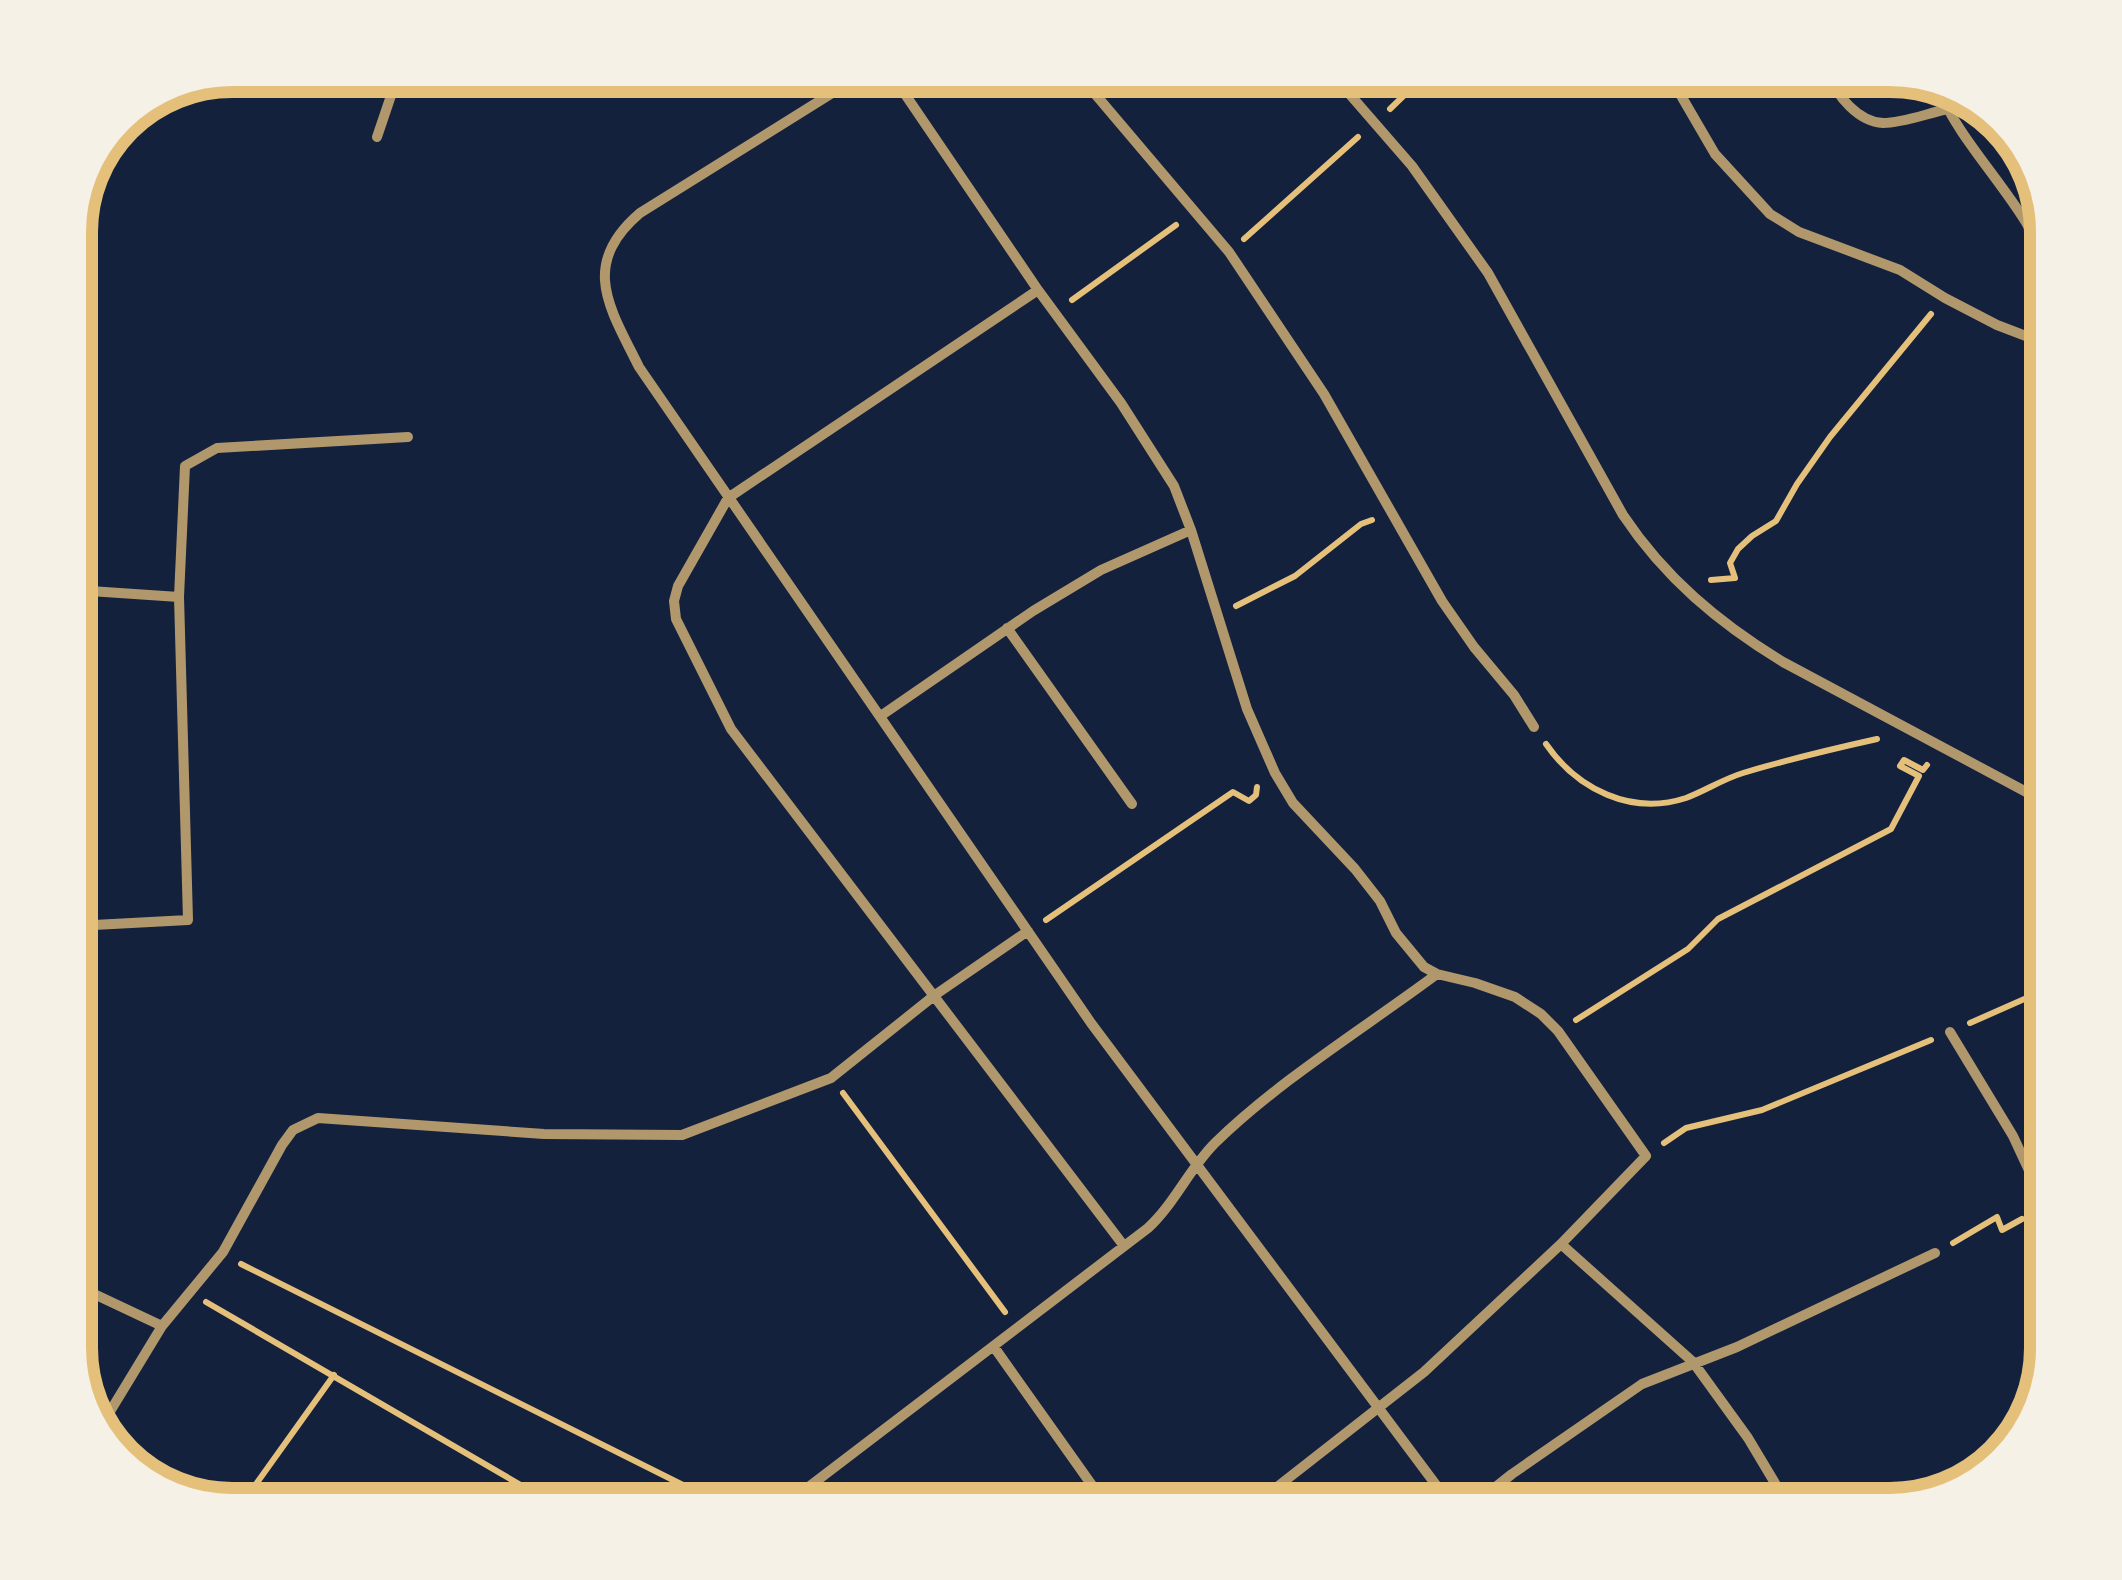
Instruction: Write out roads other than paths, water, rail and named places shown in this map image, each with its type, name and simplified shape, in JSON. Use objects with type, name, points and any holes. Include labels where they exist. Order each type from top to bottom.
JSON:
[{"type":"street","points":[[376,137],[392,93]]},
{"type":"street","points":[[832,93],[622,228],[607,256],[604,291],[632,354],[1028,931],[1196,1167],[1438,1488]]},
{"type":"street","points":[[904,93],[1174,486],[1247,709],[1292,803],[1363,880],[1424,967],[1495,989],[1541,1014],[1646,1156],[1560,1244],[1424,1372],[1276,1488]]},
{"type":"street","points":[[1095,93],[1229,252],[1324,394],[1442,600],[1534,727]]},
{"type":"street","points":[[1349,93],[1412,166],[1478,257],[1623,515],[1683,588],[1746,639],[2030,794]]},
{"type":"street","points":[[1679,93],[1715,154],[1770,214],[1799,232],[1900,270],[1997,325],[2030,337]]},
{"type":"street","points":[[1840,93],[1855,112],[1881,123],[1948,109]]},
{"type":"street","points":[[1946,104],[2030,236]]},
{"type":"street","points":[[1038,290],[728,498],[678,586],[674,601],[676,619],[731,729],[1124,1246]]},
{"type":"street","points":[[93,925],[188,920],[178,597],[185,466],[217,448],[408,437]]},
{"type":"street","points":[[882,716],[1007,628],[1101,570],[1191,530]]},
{"type":"street","points":[[93,591],[178,597]]},
{"type":"street","points":[[1007,628],[1132,804]]},
{"type":"street","points":[[109,1413],[162,1326],[224,1252],[293,1130],[318,1118],[544,1134],[682,1135],[831,1078],[935,995],[1028,931]]},
{"type":"street","points":[[806,1488],[1124,1246],[1163,1214],[1212,1146],[1243,1117],[1437,974]]},
{"type":"street","points":[[1950,1032],[2013,1136],[2030,1172]]},
{"type":"street","points":[[1560,1244],[1693,1362],[1748,1438],[1778,1488]]},
{"type":"street","points":[[1494,1488],[1642,1384],[1737,1348],[1935,1254]]},
{"type":"street","points":[[93,1293],[162,1326]]},
{"type":"street","points":[[994,1347],[1094,1488]]}]
